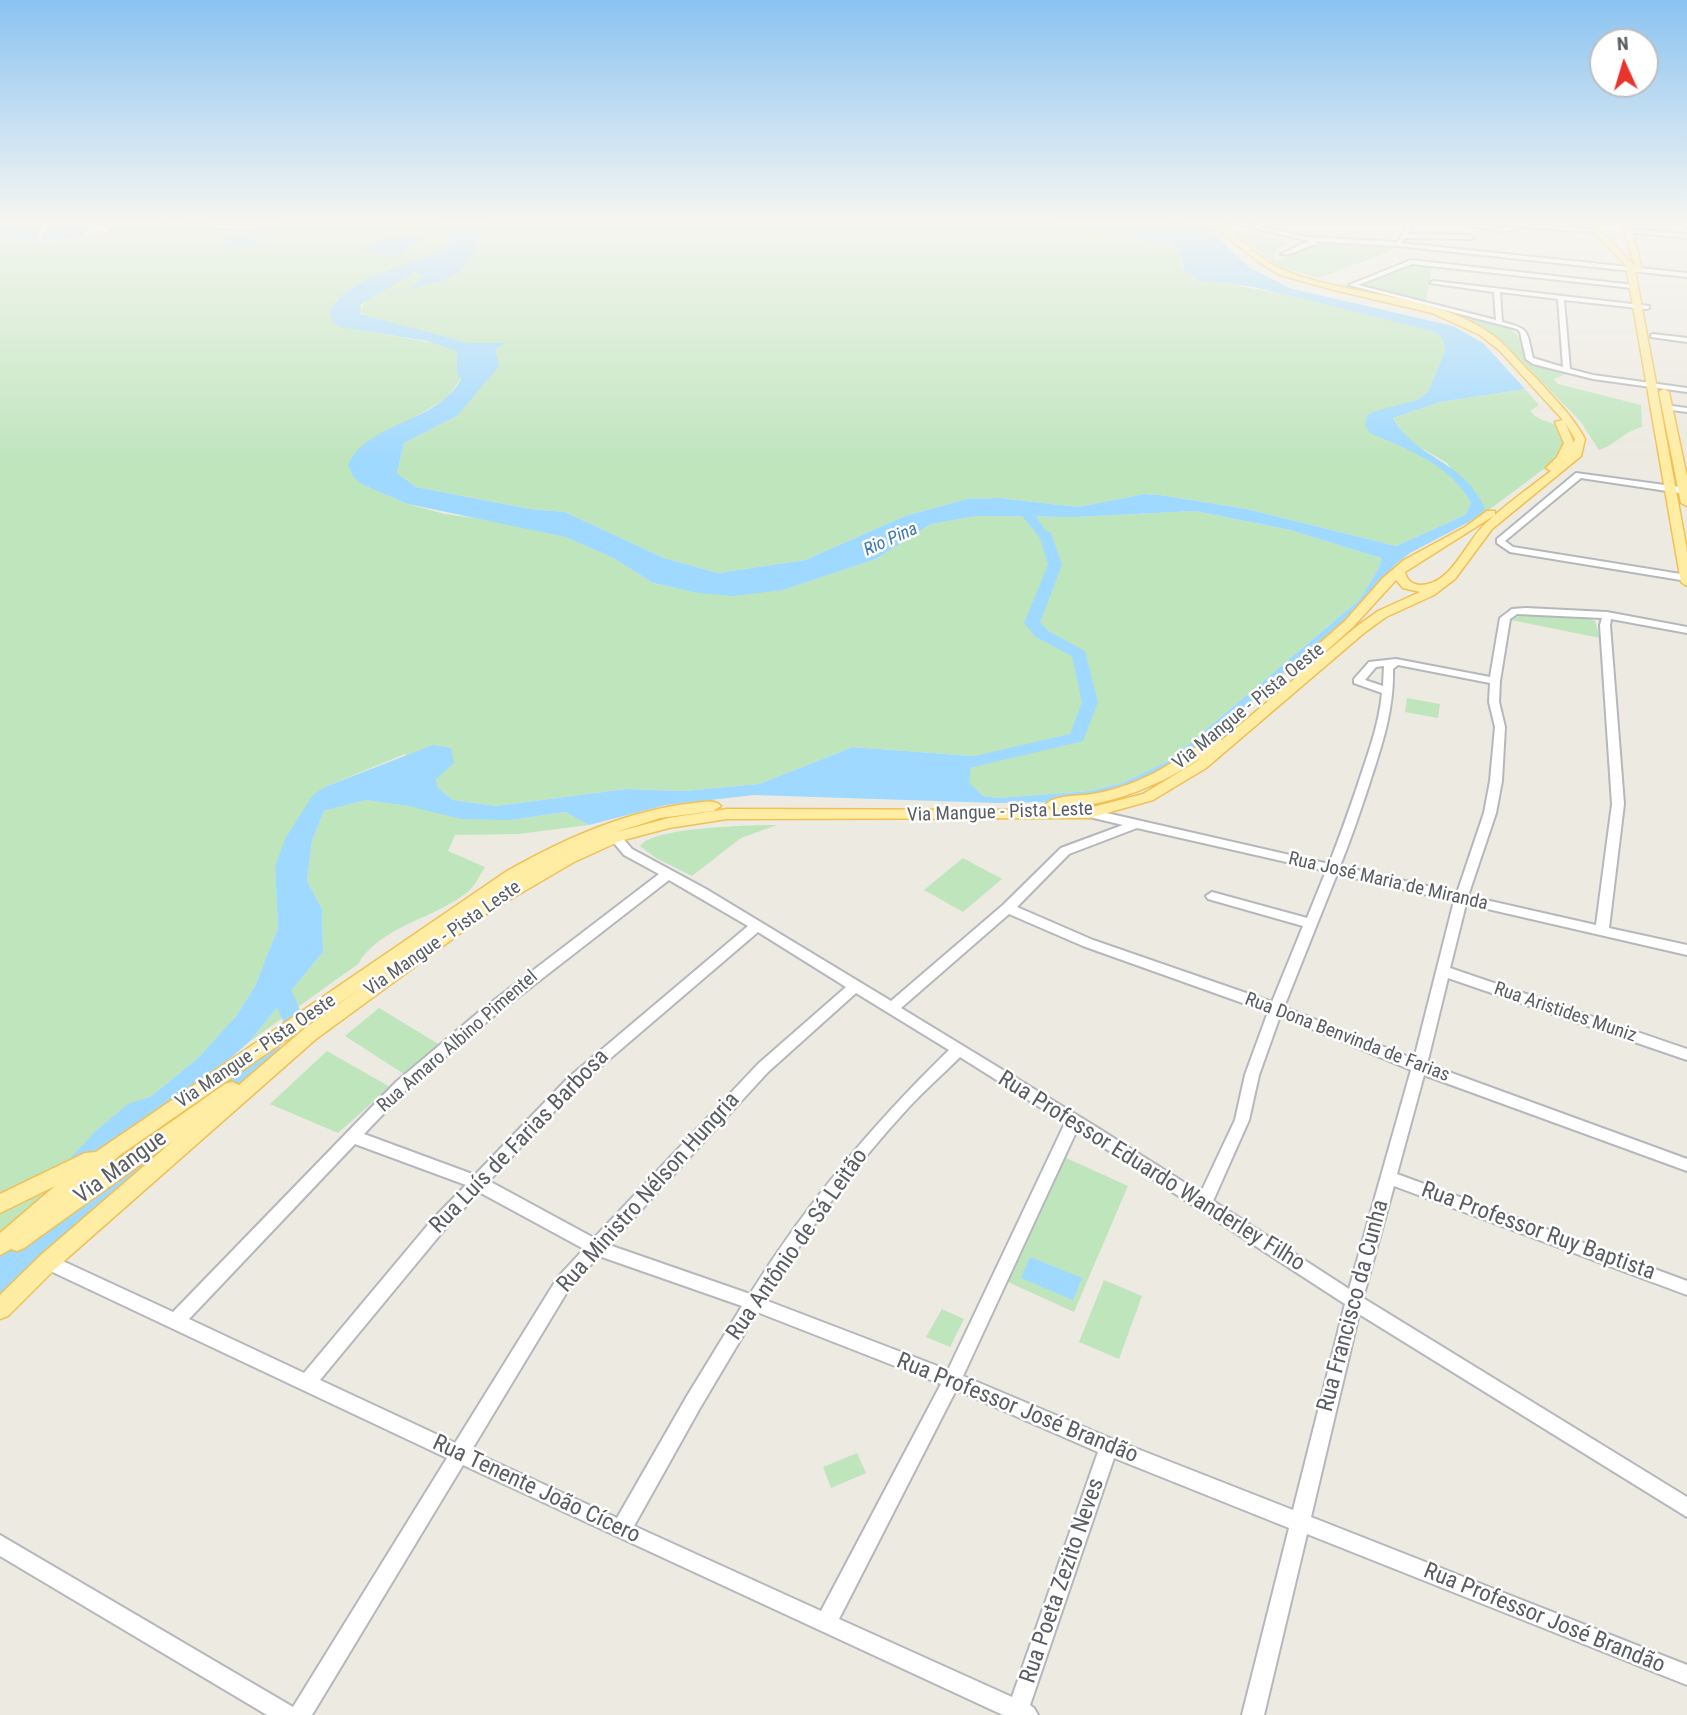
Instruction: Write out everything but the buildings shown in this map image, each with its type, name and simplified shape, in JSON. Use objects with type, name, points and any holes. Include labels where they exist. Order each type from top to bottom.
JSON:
[{"type":"main road","name":"Via Mangue - Pista Oeste","points":[[0,1247],[113,1149],[513,876],[542,858],[625,822],[671,810],[761,803],[1048,805],[1102,798],[1149,784],[1187,762],[1349,624],[1399,572],[1421,554],[1469,529],[1562,459],[1569,443],[1561,423],[1544,403],[1490,345],[1469,330],[1431,316],[1355,301]]},
{"type":"main road","points":[[1357,301],[1364,303]]},
{"type":"main road","points":[[1394,301],[1424,307]]},
{"type":"main road","name":"Via Mangue - Pista Leste","points":[[0,1309],[80,1233],[310,1034],[516,887],[568,858],[615,837],[698,817],[751,813],[1089,813],[1148,797],[1177,782],[1201,765],[1360,630],[1382,614],[1439,586],[1460,567],[1489,526],[1570,465],[1580,448],[1580,439],[1569,421],[1494,341],[1459,321],[1424,307],[1399,301]]},
{"type":"main road","points":[[1639,301],[1653,337],[1657,386],[1667,407],[1687,503]]},
{"type":"main road","points":[[1641,301],[1687,579]]},
{"type":"main road","points":[[1399,572],[1401,581],[1408,586],[1424,589],[1439,586]]},
{"type":"main road","name":"Via Mangue","points":[[0,1253],[310,1034]]},
{"type":"main road","name":"Via Mangue","points":[[0,1204],[113,1149]]},
{"type":"street","points":[[1404,301],[1499,322],[1523,331],[1532,361],[1593,377],[1687,390]]},
{"type":"street","points":[[1424,307],[1426,301]]},
{"type":"street","points":[[1498,301],[1499,322]]},
{"type":"street","points":[[1561,301],[1567,370]]},
{"type":"street","points":[[1588,301],[1642,307]]},
{"type":"street","points":[[1653,337],[1687,341]]},
{"type":"street","points":[[1667,407],[1687,410]]},
{"type":"street","points":[[1686,490],[1579,475],[1503,537],[1502,545],[1687,579]]},
{"type":"street","name":"Rua Francisco da Cunha","points":[[1253,1715],[1354,1301],[1419,1067],[1461,899],[1490,813],[1496,781],[1500,727],[1494,702],[1495,681],[1507,614],[1527,611],[1583,614],[1606,620]]},
{"type":"street","points":[[1602,931],[1618,804],[1606,620],[1687,630]]},
{"type":"street","points":[[1390,692],[1358,681],[1373,664],[1393,664],[1495,681]]},
{"type":"street","points":[[1204,1200],[1242,1119],[1252,1075],[1276,1009],[1351,825],[1358,796],[1384,727],[1393,664]]},
{"type":"street","name":"Rua José Maria de Miranda","points":[[1089,813],[1687,950]]},
{"type":"street","points":[[891,1009],[1008,908],[1057,857],[1072,847],[1133,822]]},
{"type":"street","name":"Rua Professor Eduardo Wanderley Filho","points":[[615,837],[628,852],[856,986],[1073,1122],[1204,1200],[1354,1301],[1687,1508]]},
{"type":"street","name":"Rua Amaro Albino Pimentel","points":[[177,1320],[401,1086],[485,1015],[668,874]]},
{"type":"street","points":[[1212,896],[1311,924]]},
{"type":"street","name":"Rua Dona Benvinda de Farias","points":[[1008,908],[1088,943],[1276,1009],[1419,1067],[1687,1165]]},
{"type":"street","name":"Rua Luís de Farias Barbosa","points":[[308,1381],[477,1182],[573,1082],[757,927]]},
{"type":"street","name":"Rua Aristides Muniz","points":[[1443,971],[1687,1055]]},
{"type":"street","name":"Rua Ministro Nélson Hungria","points":[[300,1715],[564,1282],[763,1068],[856,986]]},
{"type":"street","name":"Rua Antônio de Sá Leitão","points":[[621,1530],[751,1302],[847,1171],[891,1117],[958,1050]]},
{"type":"street","points":[[826,1623],[952,1380],[1073,1122]]},
{"type":"street","name":"Rua Professor José Brandão","points":[[351,1136],[477,1182],[595,1247],[751,1302],[952,1380],[1109,1447],[1687,1675]]},
{"type":"street","name":"Rua Professor Ruy Baptista","points":[[1388,1177],[1687,1288]]},
{"type":"street","name":"Rua Tenente João Cícero","points":[[48,1262],[1020,1714]]},
{"type":"street","name":"Rua Poeta Zezito Neves","points":[[1020,1714],[1109,1447]]},
{"type":"street","points":[[0,1545],[287,1715]]},
{"type":"green space","points":[[0,301],[337,301],[359,330],[440,344],[457,351],[461,378],[447,398],[396,428],[363,485],[408,504],[445,514],[510,523],[567,537],[613,558],[653,583],[675,588],[783,590],[876,559],[931,524],[975,516],[1076,517],[1195,511],[1290,530],[1381,558],[1379,568],[1359,600],[1170,760],[1122,783],[1089,791],[997,798],[983,796],[968,783],[972,756],[853,747],[759,784],[684,791],[626,789],[496,806],[453,800],[438,788],[436,779],[405,754],[327,786],[275,867],[278,928],[255,986],[237,1015],[198,1058],[150,1097],[128,1105],[99,1128],[0,1282]]},
{"type":"green space","points":[[366,301],[1318,301],[1436,332],[1443,340],[1445,351],[1428,392],[1417,400],[1367,415],[1439,465],[1452,477],[1471,503],[1465,515],[1396,546],[1247,509],[1160,495],[1145,494],[1078,507],[1000,498],[967,499],[905,516],[805,560],[718,573],[664,558],[565,512],[530,509],[416,487],[397,473],[404,443],[457,416],[495,350],[504,343],[469,343],[369,319],[359,311]]},
{"type":"green space","points":[[1399,301],[1426,301],[1510,328],[1521,339],[1528,360],[1568,373],[1554,379],[1558,384],[1641,405],[1642,427],[1599,450],[1580,421],[1504,343],[1465,320]]},
{"type":"green space","points":[[1525,389],[1539,405],[1530,411],[1556,425],[1562,436],[1563,447],[1549,465],[1482,515],[1447,463],[1409,441],[1393,418],[1440,402]]},
{"type":"green space","points":[[1525,614],[1584,617],[1595,621],[1600,638],[1511,620]]},
{"type":"green space","points":[[1407,698],[1440,704],[1438,718],[1405,712]]},
{"type":"green space","points":[[366,800],[511,820],[565,812],[589,825],[518,834],[455,835],[448,851],[485,867],[470,890],[380,940],[358,964],[249,1042],[323,952],[322,909],[307,881],[312,841],[324,811]]},
{"type":"green space","points":[[777,825],[741,838],[692,876],[656,858],[640,846],[648,840],[682,831]]},
{"type":"green space","points":[[963,858],[1002,879],[963,912],[924,890]]},
{"type":"green space","points":[[379,1008],[440,1045],[404,1074],[345,1036]]},
{"type":"green space","points":[[327,1051],[390,1087],[338,1133],[270,1104]]},
{"type":"green space","points":[[1064,1157],[1128,1186],[1074,1312],[1006,1281]]},
{"type":"green space","points":[[1104,1280],[1142,1296],[1119,1359],[1079,1342]]},
{"type":"green space","points":[[942,1309],[964,1319],[950,1347],[926,1337]]},
{"type":"green space","points":[[857,1453],[866,1473],[831,1488],[823,1467]]},
{"type":"water","name":"Rio Pina","points":[[337,301],[366,301],[361,304],[360,314],[469,343],[505,343],[495,350],[499,366],[457,416],[404,443],[397,473],[416,487],[530,509],[565,512],[664,558],[718,573],[805,560],[905,516],[967,499],[1000,498],[1078,507],[1145,494],[1160,495],[1247,509],[1396,546],[1465,515],[1471,503],[1452,478],[1427,460],[1370,433],[1365,426],[1367,415],[1417,400],[1428,392],[1445,351],[1443,340],[1436,332],[1311,301],[1345,301],[1453,326],[1483,343],[1525,389],[1440,402],[1393,418],[1415,443],[1464,479],[1485,508],[1482,515],[1410,553],[1394,566],[1364,603],[1194,752],[1124,789],[1055,802],[997,803],[754,795],[666,805],[589,825],[565,812],[511,820],[461,819],[408,806],[366,800],[324,811],[312,841],[307,881],[322,909],[323,952],[249,1042],[178,1104],[207,1087],[170,1142],[0,1297],[0,1282],[72,1156],[99,1128],[128,1104],[150,1097],[198,1058],[237,1015],[255,986],[278,928],[275,867],[285,839],[313,795],[327,786],[433,745],[451,748],[454,763],[436,779],[438,788],[453,800],[496,806],[626,789],[684,791],[759,784],[853,747],[972,756],[969,783],[983,796],[997,798],[1089,791],[1122,783],[1170,760],[1359,600],[1379,568],[1381,558],[1290,530],[1195,511],[1076,517],[976,516],[931,524],[876,559],[783,590],[733,596],[699,593],[653,583],[613,558],[566,537],[408,504],[363,485],[354,478],[348,466],[357,451],[369,440],[419,415],[450,394],[461,379],[457,373],[457,351],[427,341],[341,327],[332,321],[330,310]]},
{"type":"water","points":[[1030,1257],[1082,1278],[1073,1300],[1021,1278]]},
{"type":"waterway","points":[[952,775],[959,765],[1077,737],[1090,702],[1079,654],[1042,634],[1032,623],[1055,565],[1046,536],[1040,533],[1026,512]]},
{"type":"waterway","points":[[278,976],[277,982],[296,1027]]},
{"type":"waterway","points":[[209,1098],[270,1049]]},
{"type":"waterway","points":[[0,1274],[33,1240]]}]
